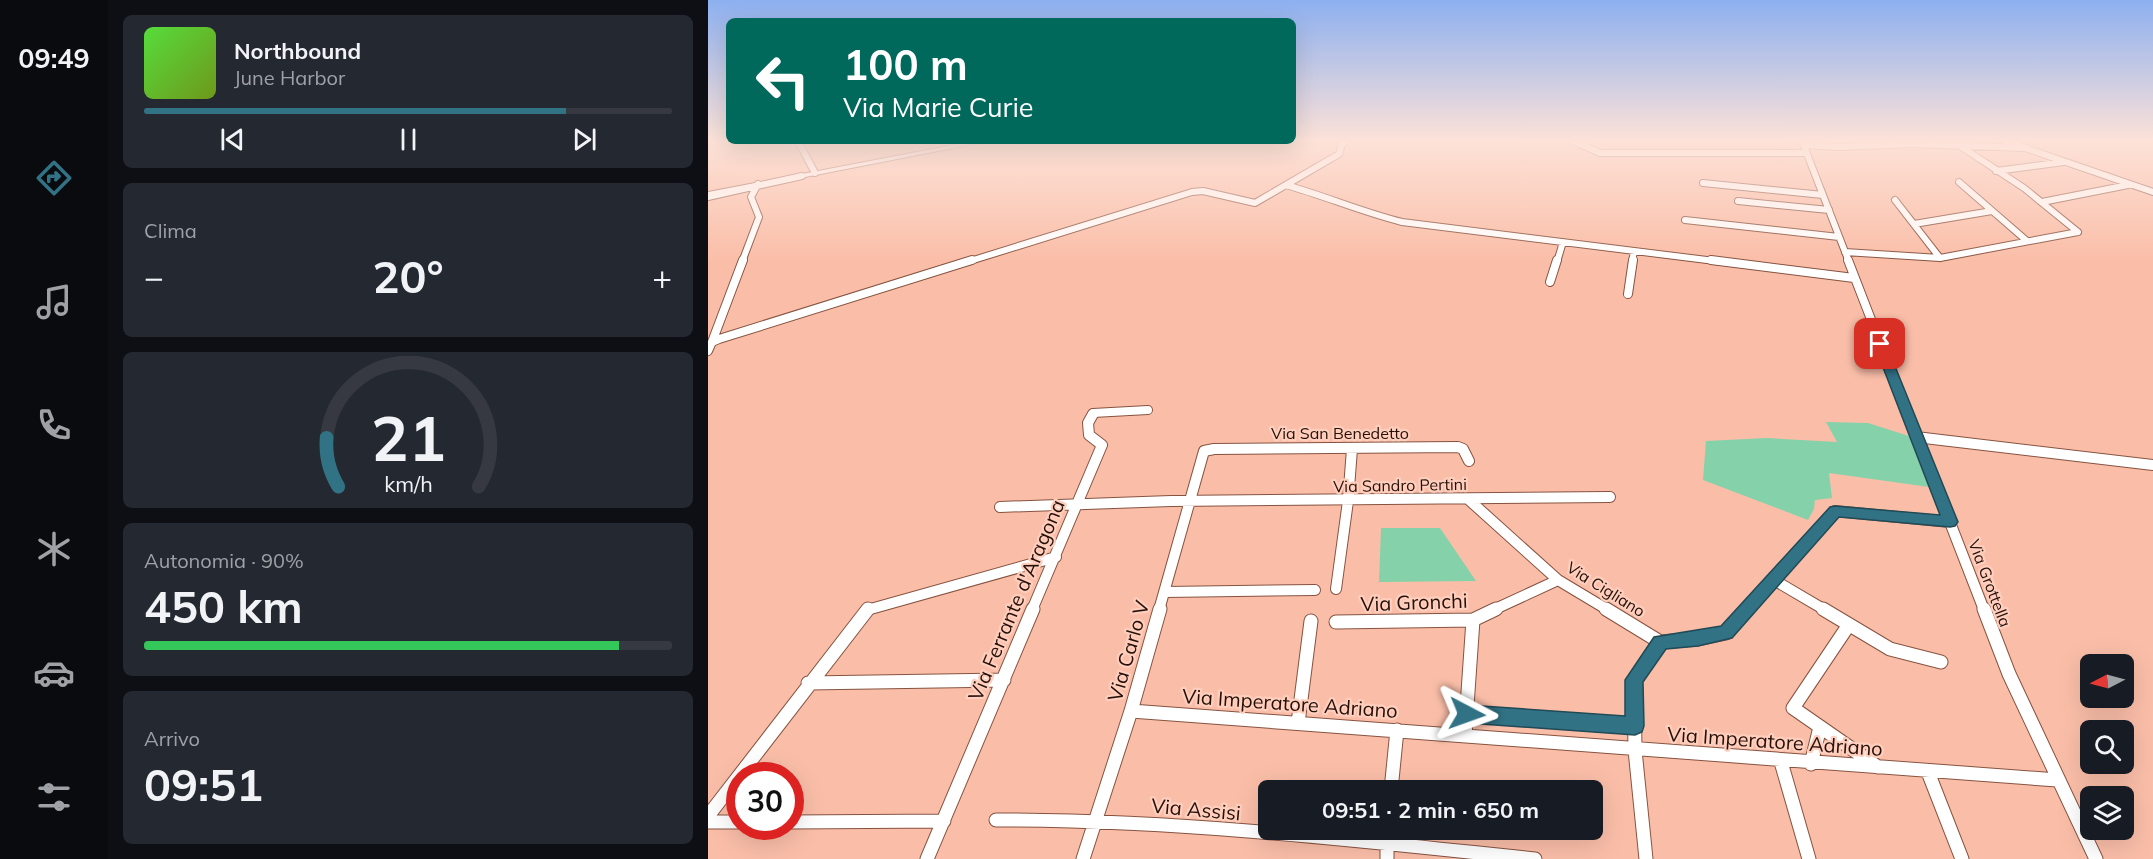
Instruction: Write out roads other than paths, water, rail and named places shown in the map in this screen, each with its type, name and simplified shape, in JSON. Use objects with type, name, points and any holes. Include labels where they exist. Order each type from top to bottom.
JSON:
[{"type":"main road","points":[[708,196],[779,181]]},
{"type":"street","points":[[712,342],[1192,192],[1203,191],[1252,204],[1293,181]]},
{"type":"street","name":"Via Grottella","points":[[1818,181],[2009,674],[2096,859]]},
{"type":"street","points":[[1845,252],[1940,258],[2078,232],[2013,181]]},
{"type":"street","points":[[2122,181],[2153,192]]},
{"type":"street","points":[[1959,182],[2027,241]]},
{"type":"street","points":[[1703,183],[1823,195]]},
{"type":"street","points":[[2042,202],[2130,184]]},
{"type":"street","points":[[1286,185],[1330,197],[1370,214],[1402,222],[1854,278]]},
{"type":"street","points":[[708,351],[759,217],[751,197],[757,186]]},
{"type":"street","points":[[1895,200],[1940,258]]},
{"type":"street","points":[[1738,201],[1829,210]]},
{"type":"street","points":[[1914,224],[1992,211]]},
{"type":"street","points":[[1685,220],[1839,237]]},
{"type":"street","points":[[1550,282],[1563,242]]},
{"type":"street","points":[[1628,294],[1634,251]]},
{"type":"street","name":"Via Ferrante d'Aragona","points":[[927,859],[1102,446],[1089,435],[1088,423],[1093,413],[1148,410]]},
{"type":"street","points":[[1916,437],[2153,465]]},
{"type":"street","name":"Via San Benedetto","points":[[1204,451],[1214,448],[1458,447],[1463,449],[1468,461]]},
{"type":"street","points":[[1336,589],[1348,501],[1352,449]]},
{"type":"street","name":"Via Carlo V","points":[[1083,859],[1131,711],[1204,451]]},
{"type":"street","name":"Via Sandro Pertini","points":[[1000,507],[1190,501],[1610,497]]},
{"type":"street","name":"Via Cigliano","points":[[1468,499],[1558,580],[1660,642]]},
{"type":"street","points":[[1646,859],[1635,750],[1634,680],[1660,642],[1698,639],[1726,633],[1835,511],[1950,522]]},
{"type":"street","points":[[708,816],[808,683],[868,609],[1056,557]]},
{"type":"street","name":"Via Gronchi","points":[[1336,622],[1473,620],[1558,580]]},
{"type":"street","points":[[1774,580],[1890,649],[1941,662]]},
{"type":"street","points":[[1165,592],[1315,590]]},
{"type":"street","points":[[1465,735],[1473,620]]},
{"type":"street","points":[[1298,723],[1311,621]]},
{"type":"street","points":[[1848,626],[1793,708],[1880,768]]},
{"type":"street","points":[[808,683],[1004,680]]},
{"type":"street","name":"Via Imperatore Adriano","points":[[1131,711],[1465,735],[1781,762],[2057,780]]},
{"type":"street","points":[[1467,714],[1635,726]]},
{"type":"street","points":[[1811,764],[1820,727]]},
{"type":"street","points":[[1392,780],[1397,730]]},
{"type":"street","points":[[1781,762],[1809,859]]},
{"type":"street","points":[[1928,772],[1962,859]]},
{"type":"street","name":"Via Assisi","points":[[996,820],[1094,820],[1258,829]]},
{"type":"street","points":[[804,822],[944,821]]},
{"type":"street","points":[[708,822],[726,822]]},
{"type":"street","points":[[1386,840],[1387,859]]},
{"type":"street","name":"Via Assisi","points":[[1412,840],[1535,859]]}]
